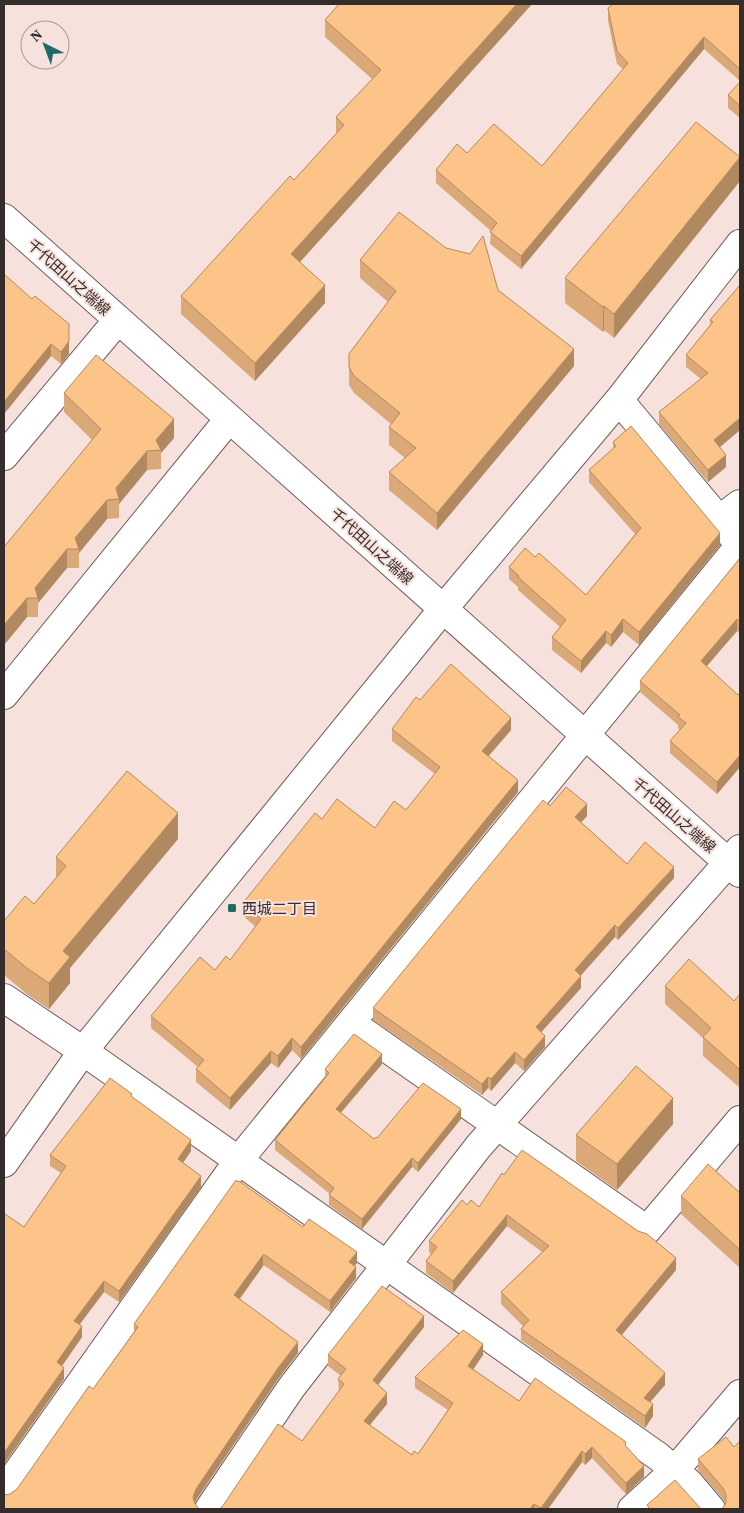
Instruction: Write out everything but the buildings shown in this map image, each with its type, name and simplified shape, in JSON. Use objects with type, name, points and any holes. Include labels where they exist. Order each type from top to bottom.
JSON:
[{"type":"street","name":"千代田山之端線","points":[[7,229],[118,320],[585,737],[736,862]]},
{"type":"street","points":[[4,1163],[83,1051],[443,609],[619,400],[740,244]]},
{"type":"street","points":[[4,456],[118,320]]},
{"type":"street","points":[[4,1490],[238,1161],[740,545],[730,512],[619,400]]},
{"type":"street","points":[[4,695],[229,419]]},
{"type":"street","points":[[209,1509],[291,1388],[496,1126],[736,862]]},
{"type":"street","points":[[4,998],[83,1051],[650,1451],[689,1483],[711,1509]]},
{"type":"street","points":[[351,1023],[646,1230],[740,1120]]},
{"type":"street","points":[[632,1509],[675,1470],[740,1394]]},
{"type":"place","name":"西城二丁目","points":[[232,908]]}]
